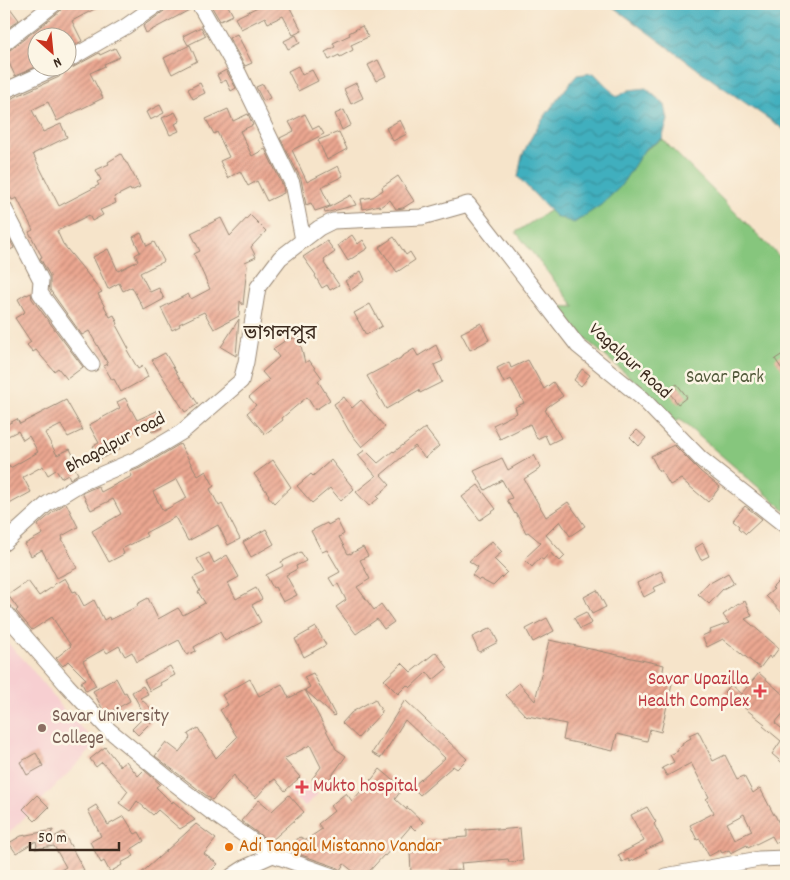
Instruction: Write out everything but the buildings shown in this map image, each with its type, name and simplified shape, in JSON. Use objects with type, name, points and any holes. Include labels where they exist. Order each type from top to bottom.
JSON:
[{"type":"street","points":[[4,43],[54,4]]},
{"type":"street","points":[[78,54],[125,28],[158,4]]},
{"type":"street","points":[[200,4],[239,74],[292,183],[303,240]]},
{"type":"street","points":[[4,91],[32,78]]},
{"type":"street","name":"Bhagalpur road","points":[[4,543],[47,504],[82,484],[135,460],[182,432],[241,381],[246,362],[258,287],[280,258],[319,228],[333,221],[422,218],[468,204]]},
{"type":"street","name":"Vagalpur Road","points":[[468,204],[578,346],[642,398],[701,459],[786,526]]},
{"type":"street","points":[[4,208],[41,280],[40,293],[92,364]]},
{"type":"street","points":[[4,611],[61,678],[109,730],[210,812],[273,855],[333,876]]},
{"type":"street","points":[[232,876],[246,867],[273,855]]},
{"type":"street","points":[[664,876],[759,859],[786,858]]},
{"type":"shaded area","name":"Savar University College","points":[[4,639],[25,661],[65,711],[97,744],[4,838]]},
{"type":"shaded area","name":"Mukto hospital","points":[[302,780],[318,794],[305,806],[288,794]]},
{"type":"green space","name":"Savar Park","points":[[662,139],[786,263],[786,315],[782,319],[786,319],[786,511],[679,419],[670,427],[632,379],[547,306],[575,307],[516,232]]},
{"type":"water","points":[[609,4],[786,4],[786,131],[718,84]]},
{"type":"water","points":[[594,73],[617,97],[629,90],[646,88],[665,105],[668,120],[662,139],[645,149],[620,187],[601,205],[574,223],[555,216],[518,177],[523,154],[547,113],[577,75]]},
{"type":"place","name":"Savar Upazilla Health Complex","points":[[760,691]]},
{"type":"place","name":"Savar University College","points":[[42,728]]},
{"type":"place","name":"Mukto hospital","points":[[302,787]]},
{"type":"place","name":"Adi Tangail Mistanno Vandar","points":[[229,847]]},
{"type":"district","name":"ভাগলপুর","points":[[280,335]]}]
